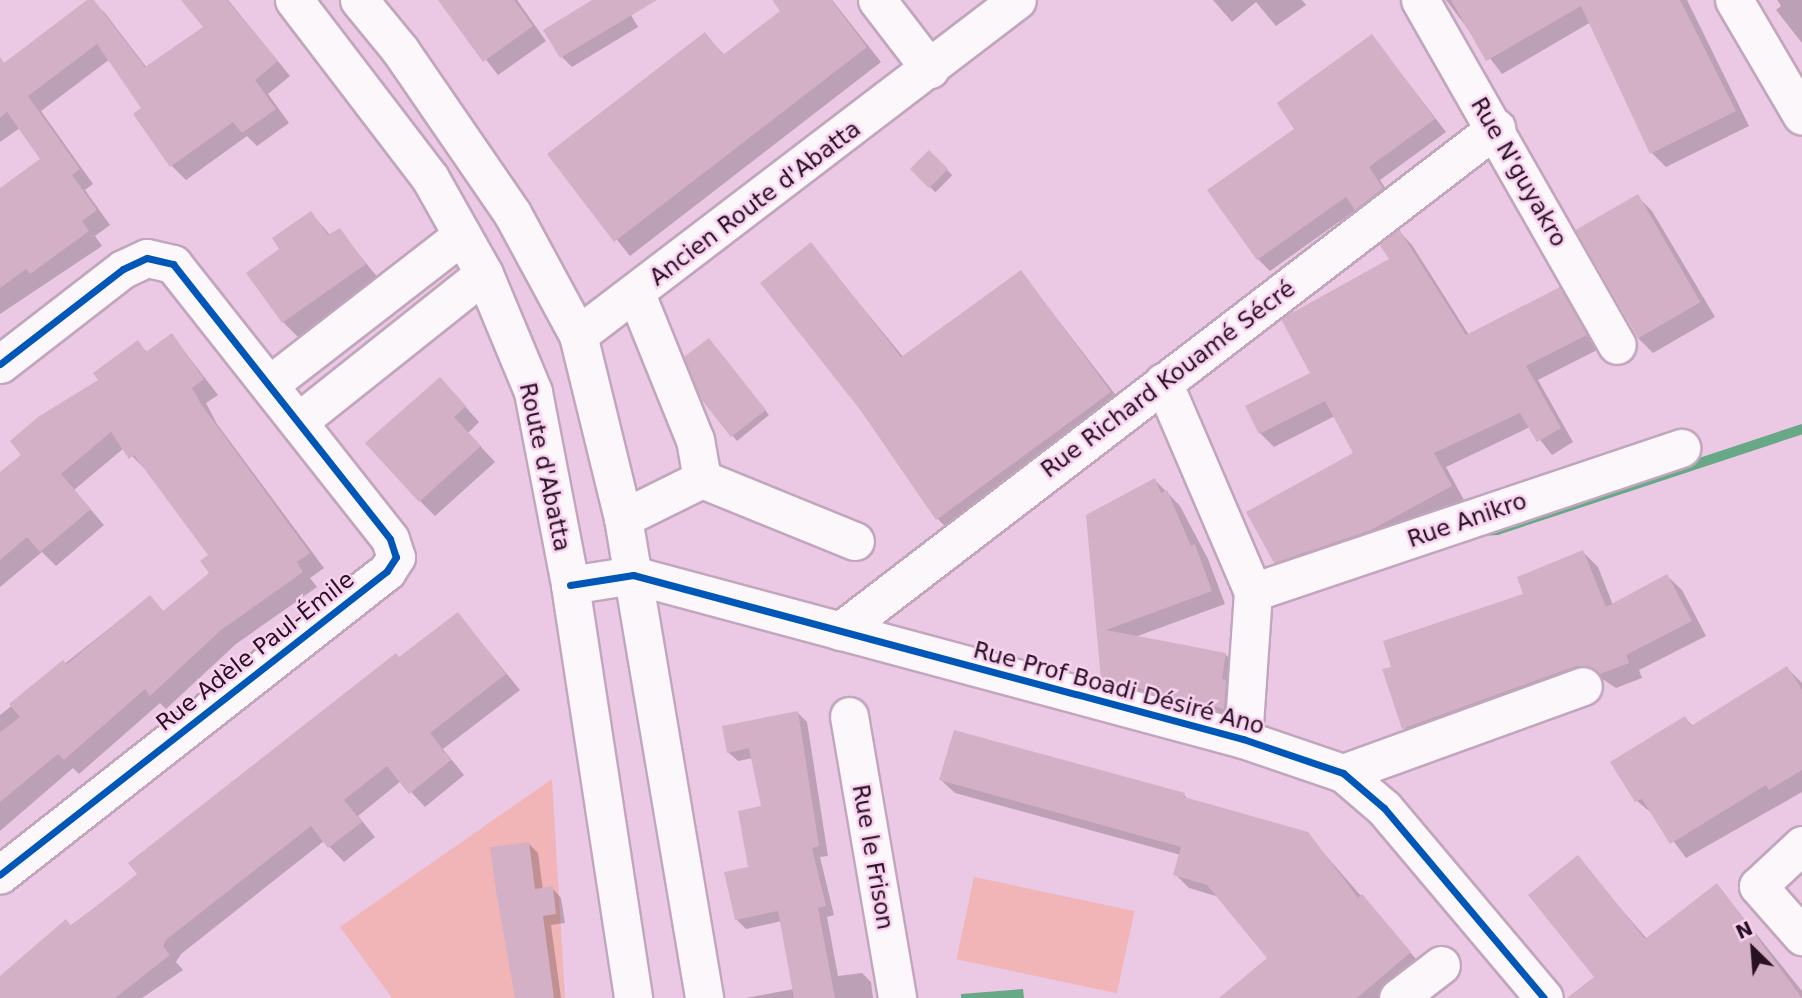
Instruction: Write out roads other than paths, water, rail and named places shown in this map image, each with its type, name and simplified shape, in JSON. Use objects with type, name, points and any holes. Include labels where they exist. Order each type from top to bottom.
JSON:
[{"type":"street","name":"Route d'Abatta","points":[[294,0],[430,178],[484,274],[533,392],[570,585],[633,998]]},
{"type":"street","points":[[359,0],[400,50],[512,213],[578,335],[622,518],[704,998]]},
{"type":"street","points":[[877,0],[929,69]]},
{"type":"street","name":"Ancien Route d'Abatta","points":[[578,335],[636,294],[1017,0]]},
{"type":"street","name":"Rue N'guyakro","points":[[1420,0],[1496,128],[1617,345]]},
{"type":"street","points":[[1734,0],[1802,116]]},
{"type":"street","name":"Rue Richard Kouamé Sécré","points":[[840,631],[1496,128]]},
{"type":"street","points":[[270,384],[463,234]]},
{"type":"street","points":[[0,365],[123,270],[147,258],[173,264],[299,421],[484,274]]},
{"type":"street","points":[[636,294],[695,440],[702,479]]},
{"type":"street","points":[[1163,382],[1253,592],[1243,739]]},
{"type":"street","name":"Rue Adèle Paul-Émile","points":[[0,874],[387,571],[396,557],[390,539],[299,421]]},
{"type":"street","name":"Rue Anikro","points":[[1253,592],[1681,448]]},
{"type":"street","points":[[622,518],[702,479],[855,541]]},
{"type":"street","points":[[570,585],[632,575]]},
{"type":"street","name":"Rue Prof Boadi Désiré Ano","points":[[632,575],[1243,739],[1343,773],[1384,808],[1544,998]]},
{"type":"street","points":[[1343,773],[1583,686]]},
{"type":"street","name":"Rue le Frison","points":[[849,716],[898,998]]},
{"type":"street","points":[[1802,845],[1758,886],[1802,936]]},
{"type":"street","points":[[1398,998],[1441,965]]},
{"type":"waterway","points":[[1480,531],[1497,530],[1802,429]]}]
